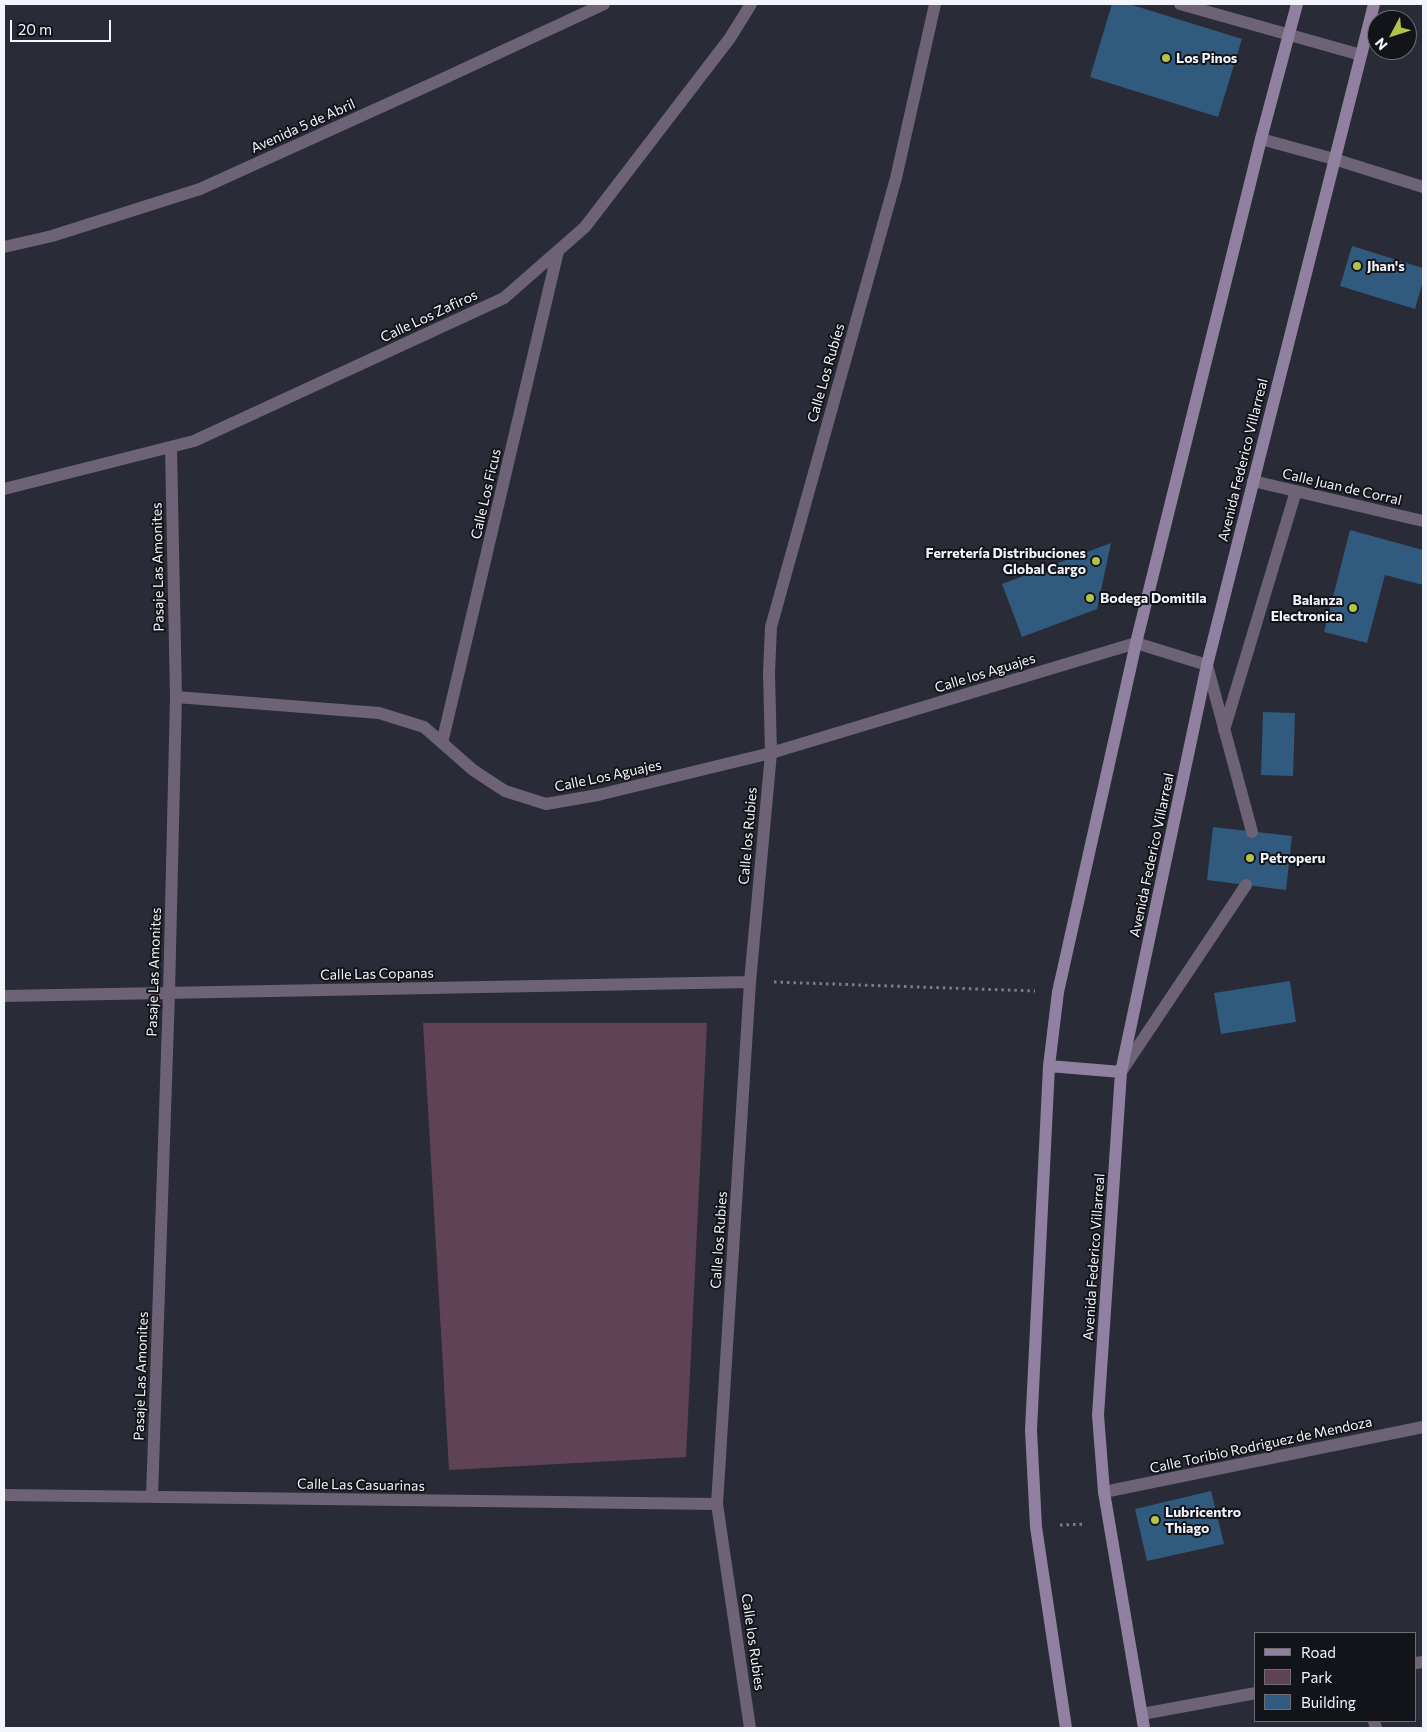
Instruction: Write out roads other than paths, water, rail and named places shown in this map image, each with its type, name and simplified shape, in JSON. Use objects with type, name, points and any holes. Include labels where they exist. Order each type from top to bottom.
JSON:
[{"type":"main road","points":[[1066,1728],[1036,1527],[1032,1430],[1049,1066],[1058,992],[1136,643],[1261,139],[1297,4]]},
{"type":"main road","name":"Avenida Federico Villarreal","points":[[1144,1728],[1104,1492],[1098,1415],[1121,1072],[1207,665],[1374,4]]},
{"type":"main road","points":[[1049,1066],[1121,1072]]},
{"type":"street","name":"Avenida 5 de Abril","points":[[4,247],[52,236],[200,189],[604,4]]},
{"type":"street","name":"Calle Los Zafiros","points":[[4,489],[194,440],[504,298],[585,227],[730,38],[751,4]]},
{"type":"street","name":"Calle Los Rubíes","points":[[771,753],[769,673],[771,627],[896,178],[935,4]]},
{"type":"street","points":[[1180,4],[1288,33],[1360,55]]},
{"type":"street","points":[[1261,139],[1334,159],[1423,187]]},
{"type":"street","name":"Calle Los Ficus","points":[[442,743],[558,251]]},
{"type":"street","name":"Pasaje Las Amonites","points":[[152,1497],[169,993],[176,697],[171,446]]},
{"type":"street","name":"Calle Juan de Corral","points":[[1253,481],[1423,521]]},
{"type":"street","points":[[1224,730],[1296,491]]},
{"type":"street","name":"Calle los Aguajes","points":[[771,753],[1136,643]]},
{"type":"street","points":[[1136,643],[1207,665],[1252,832]]},
{"type":"street","name":"Calle Los Aguajes","points":[[176,697],[379,713],[424,727],[473,770],[505,791],[546,804],[598,795],[771,753]]},
{"type":"street","name":"Calle los Rubies","points":[[750,1728],[717,1504],[750,982],[771,753]]},
{"type":"street","points":[[1121,1072],[1246,885]]},
{"type":"street","name":"Calle Las Copanas","points":[[4,996],[750,982]]},
{"type":"street","name":"Calle Toribio Rodriguez de Mendoza","points":[[1104,1492],[1423,1427]]},
{"type":"street","name":"Calle Las Casuarinas","points":[[4,1495],[717,1504]]},
{"type":"street","points":[[1142,1714],[1254,1693]]},
{"type":"place","name":"Los Pinos","points":[[1166,58]]},
{"type":"place","name":"Jhan's","points":[[1357,266]]},
{"type":"place","name":"Ferretería Distribuciones Global Cargo","points":[[1096,561]]},
{"type":"place","name":"Bodega Domitila","points":[[1090,598]]},
{"type":"place","name":"Balanza Electronica","points":[[1353,608]]},
{"type":"place","name":"Petroperu","points":[[1250,858]]},
{"type":"place","name":"Lubricentro Thiago","points":[[1155,1520]]}]
